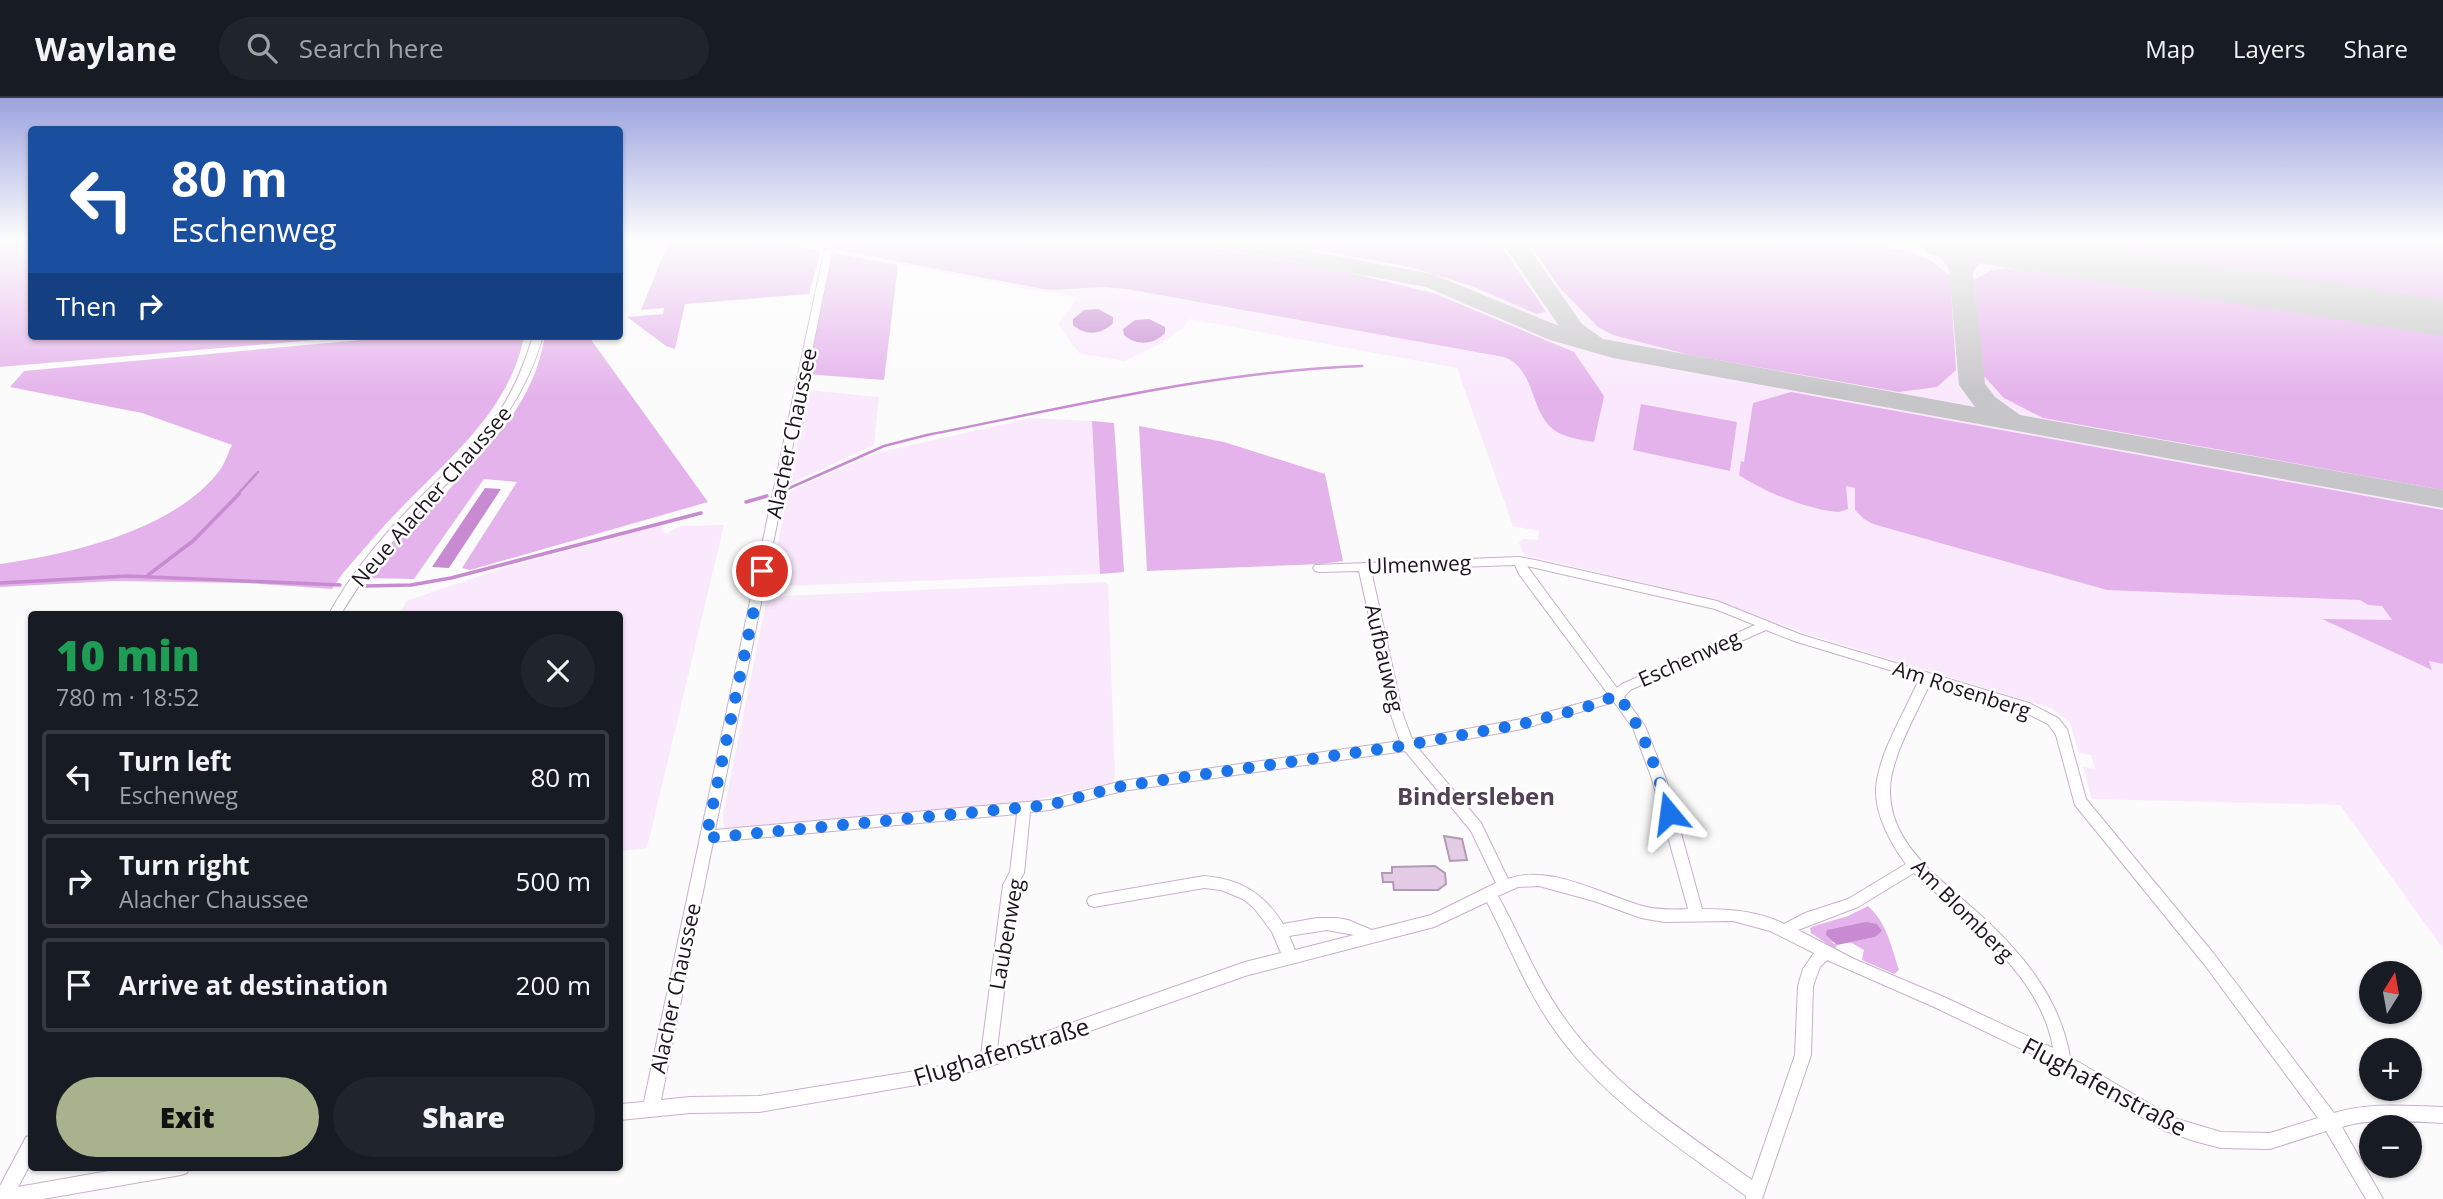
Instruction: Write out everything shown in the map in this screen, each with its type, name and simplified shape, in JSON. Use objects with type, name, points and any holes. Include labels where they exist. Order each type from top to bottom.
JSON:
[{"type":"street","name":"Alacher Chaussee","points":[[651,1108],[820,292]]},
{"type":"street","name":"Neue Alacher Chaussee","points":[[337,611],[385,543],[475,451],[505,414],[524,382],[537,340]]},
{"type":"street","name":"Ulmenweg","points":[[1319,568],[1519,561]]},
{"type":"street","name":"Am Rosenberg","points":[[1519,561],[1717,605],[1751,617],[1764,626],[2024,706],[2050,719],[2062,733],[2080,801],[2209,960],[2330,1122],[2375,1199]]},
{"type":"street","points":[[1519,561],[1523,571],[1639,726],[1647,743],[1697,916]]},
{"type":"street","name":"Aufbauweg","points":[[1364,566],[1397,715],[1408,745],[1476,827],[1497,890],[1542,998],[1561,1028],[1589,1059],[1637,1103],[1755,1196]]},
{"type":"street","name":"Eschenweg","points":[[706,838],[1024,808],[1074,800],[1122,786],[1408,745],[1522,724],[1584,708],[1618,695],[1626,687],[1764,626]]},
{"type":"street","name":"Am Blomberg","points":[[1927,676],[1885,774],[1883,792],[1900,840],[1915,866],[1968,912],[2026,975],[2049,1011],[2062,1046],[2063,1061]]},
{"type":"street","name":"Laubenweg","points":[[988,1060],[1010,885],[1017,873],[1024,808]]},
{"type":"street","points":[[1786,930],[1797,923],[1854,902],[1887,879],[1915,866]]},
{"type":"street","name":"Flughafenstraße","points":[[623,1112],[776,1102],[882,1086],[988,1060],[1245,969],[1434,921],[1518,881],[1539,880],[1595,895],[1641,912],[1664,916],[1733,915],[1759,920],[1786,930],[1825,953],[1939,1002],[2063,1061],[2169,1124],[2221,1140],[2270,1141],[2354,1115],[2443,1115]]},
{"type":"street","points":[[1094,901],[1205,882],[1223,882],[1250,894],[1281,930],[1290,957]]},
{"type":"street","points":[[1281,930],[1342,923],[1371,937]]},
{"type":"street","points":[[1755,1196],[1803,1055],[1806,1038],[1805,982],[1820,956],[1825,953]]},
{"type":"street","points":[[2,1197],[28,1150]]},
{"type":"street","points":[[2,1197],[156,1171]]},
{"type":"shaded area","points":[[0,292],[28,292],[28,340],[315,340],[0,367]]},
{"type":"shaded area","points":[[648,292],[809,292],[685,304],[675,349],[666,346],[627,317],[663,314],[664,308],[641,310]]},
{"type":"shaded area","points":[[824,292],[895,292],[884,380],[806,374]]},
{"type":"shaded area","points":[[1047,292],[2443,292],[2443,949],[2340,805],[2092,799],[2083,767],[2095,769],[2091,755],[2079,753],[2070,723],[2051,708],[1807,634],[1718,601],[1524,555],[1519,543],[1524,539],[1538,540],[1539,531],[1513,526],[1457,368],[1189,319],[1183,328],[1162,343],[1124,361],[1079,353],[1058,324],[1077,298]]},
{"type":"shaded area","points":[[1146,292],[1436,294],[1574,352],[1604,396],[1594,442],[1565,436],[1548,424],[1522,371],[1504,357]]},
{"type":"shaded area","points":[[1487,292],[1533,292],[1546,312],[1537,314]]},
{"type":"shaded area","points":[[1564,292],[1951,292],[1956,370],[1937,387],[1899,392],[1690,355],[1613,335],[1598,327]]},
{"type":"shaded area","points":[[1975,292],[2171,292],[2443,335],[2443,490],[2043,418],[2004,398],[1982,374]]},
{"type":"shaded area","points":[[2386,292],[2443,292],[2443,301]]},
{"type":"shaded area","points":[[1098,309],[1113,317],[1113,323],[1109,327],[1093,333],[1073,325],[1073,319],[1084,310]]},
{"type":"shaded area","points":[[1149,319],[1165,327],[1165,333],[1161,337],[1145,343],[1124,335],[1123,329],[1135,320]]},
{"type":"shaded area","points":[[361,340],[523,340],[507,385],[477,429],[396,513],[332,589],[246,583],[113,581],[0,587],[0,564],[89,546],[120,536],[177,509],[201,491],[220,470],[232,445],[142,413],[10,387],[24,371]]},
{"type":"shaded area","points":[[544,340],[592,340],[708,502],[470,570],[462,568],[517,482],[484,479],[414,579],[366,578],[400,535],[419,515],[441,499],[491,443],[519,406],[539,362]]},
{"type":"shaded area","points":[[808,390],[879,397],[874,445],[789,484]]},
{"type":"shaded area","points":[[1791,392],[2443,510],[2443,664],[2429,661],[2432,670],[2322,619],[2392,620],[2382,606],[2368,605],[2360,600],[2107,590],[1873,524],[1855,510],[1855,488],[1846,486],[1848,509],[1839,512],[1814,508],[1773,494],[1739,475],[1741,461],[1744,462],[1753,403]]},
{"type":"shaded area","points":[[1641,404],[1737,422],[1730,471],[1633,450]]},
{"type":"shaded area","points":[[1031,418],[1092,421],[1100,574],[786,586],[770,583],[788,492],[876,453]]},
{"type":"shaded area","points":[[1092,421],[1114,423],[1124,572],[1100,574]]},
{"type":"shaded area","points":[[1139,426],[1224,442],[1325,474],[1343,561],[1147,571]]},
{"type":"shaded area","points":[[485,488],[501,489],[449,568],[432,567]]},
{"type":"shaded area","points":[[662,525],[665,534],[681,526],[724,525],[647,848],[623,851],[623,611],[401,611],[406,601],[503,568]]},
{"type":"shaded area","points":[[1105,582],[1108,584],[1115,777],[1111,783],[1007,806],[724,830],[723,815],[766,603],[784,596]]},
{"type":"shaded area","points":[[1868,906],[1888,935],[1899,970],[1894,974],[1862,960],[1864,950],[1850,942],[1875,937],[1831,942],[1837,945],[1835,949],[1811,933],[1810,928],[1814,926],[1848,916]]},
{"type":"shaded area","points":[[1866,922],[1877,924],[1882,931],[1875,937],[1837,945],[1826,935],[1827,930]]},
{"type":"building","points":[[1444,836],[1462,839],[1467,860],[1450,861]]},
{"type":"building","points":[[1435,866],[1445,873],[1446,884],[1438,890],[1394,890],[1393,882],[1383,882],[1382,873],[1392,873],[1392,867]]},
{"type":"waterway","points":[[785,490],[884,446],[927,435],[1198,383],[1307,369],[1362,366]]},
{"type":"waterway","points":[[237,495],[258,472]]},
{"type":"waterway","points":[[148,575],[193,541],[239,494]]},
{"type":"waterway","points":[[746,502],[767,496]]},
{"type":"waterway","points":[[365,586],[411,585],[451,578],[701,513]]},
{"type":"waterway","points":[[0,583],[127,576],[340,585]]},
{"type":"taxiway","points":[[1459,292],[1559,335],[1613,350],[2443,499]]},
{"type":"taxiway","points":[[1548,292],[1573,329],[1592,342]]},
{"type":"taxiway","points":[[1963,292],[1972,385],[1986,403],[2009,418]]},
{"type":"runway","points":[[2278,292],[2443,318]]},
{"type":"district","name":"Bindersleben","points":[[1476,795]]},
{"type":"route","points":[[762,571],[706,838],[1049,805],[1122,786],[1267,767],[1522,724],[1604,702],[1618,695],[1647,743],[1669,813]]}]
